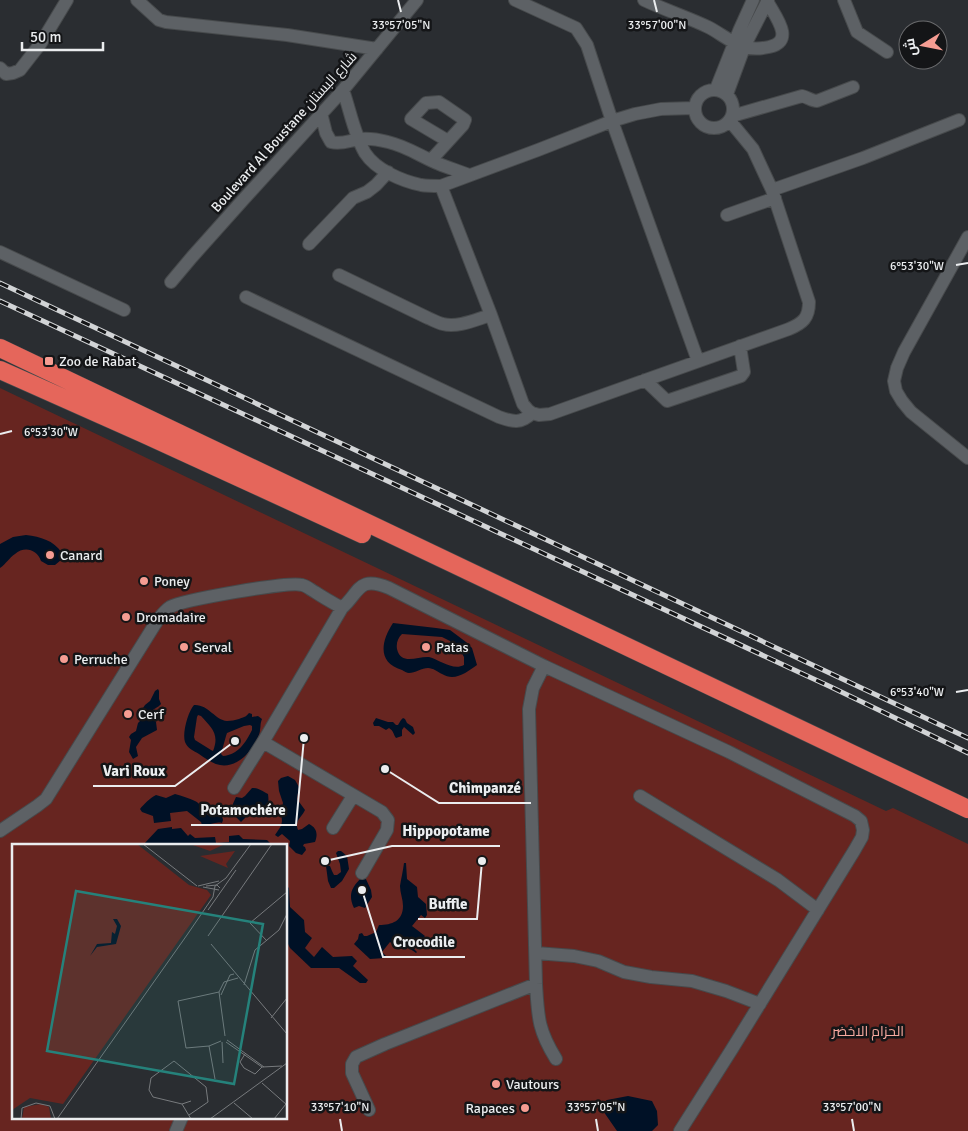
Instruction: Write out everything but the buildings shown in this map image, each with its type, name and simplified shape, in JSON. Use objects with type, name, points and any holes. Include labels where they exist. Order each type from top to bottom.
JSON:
[{"type":"highway","points":[[0,348],[968,809]]},
{"type":"highway","points":[[0,370],[497,596],[968,821]]},
{"type":"street","points":[[0,68],[6,74],[20,70],[42,43],[68,0]]},
{"type":"street","points":[[137,0],[159,20],[166,22],[288,35],[377,49]]},
{"type":"street","name":"Boulevard Al Boustane شارع البستان","points":[[171,282],[343,90],[417,0]]},
{"type":"street","points":[[515,0],[576,28],[587,45],[612,121],[698,361]]},
{"type":"street","points":[[644,0],[710,28],[739,45],[761,49],[773,46],[780,42],[782,38],[782,30],[767,1]]},
{"type":"street","points":[[722,91],[753,0]]},
{"type":"street","points":[[844,0],[858,32],[887,52]]},
{"type":"street","points":[[739,45],[767,1]]},
{"type":"street","points":[[441,186],[491,315],[519,395],[532,413],[539,415],[550,414],[798,325],[805,319],[809,302],[774,194],[753,149],[731,118],[733,104],[722,91],[708,90],[696,100],[694,108],[697,118],[703,125],[712,128],[722,127],[731,118],[802,96],[806,96],[814,101],[853,88]]},
{"type":"street","points":[[343,90],[359,139],[366,154],[376,166],[422,185],[441,186],[612,121],[648,111],[694,108]]},
{"type":"street","points":[[321,113],[330,142],[344,144],[359,139],[366,139],[390,142],[469,175]]},
{"type":"street","points":[[728,215],[774,194],[959,120]]},
{"type":"street","points":[[431,160],[448,141]]},
{"type":"street","points":[[309,244],[353,198],[367,192],[388,172]]},
{"type":"street","points":[[968,237],[904,352],[897,368],[894,382],[896,391],[911,412],[968,458]]},
{"type":"street","points":[[0,252],[124,310]]},
{"type":"street","points":[[339,275],[443,324],[460,324],[491,315]]},
{"type":"street","points":[[246,297],[499,417],[511,421],[520,420],[532,413]]},
{"type":"street","points":[[645,380],[668,401],[741,376],[744,372],[740,346]]},
{"type":"street","points":[[234,788],[342,608],[362,586],[370,583],[381,585],[544,666],[729,752],[855,816],[861,821],[862,837],[680,1131]]},
{"type":"street","points":[[0,831],[46,799],[157,621],[169,608],[182,603],[260,588],[295,584],[302,585],[342,608]]},
{"type":"street","points":[[544,666],[533,688],[529,709],[536,984],[538,1015],[543,1037],[556,1059]]},
{"type":"street","points":[[263,742],[382,812],[388,820],[387,830],[362,872]]},
{"type":"street","points":[[333,828],[353,796]]},
{"type":"street","points":[[640,796],[778,880],[818,910]]},
{"type":"street","points":[[536,952],[574,956],[598,961],[624,972],[692,981],[760,1004]]},
{"type":"street","points":[[369,1110],[352,1073],[352,1064],[356,1057],[536,984]]},
{"type":"street","points":[[176,1131],[182,1118]]},
{"type":"green space","name":"الحزام الاخضر","points":[[0,388],[886,811],[893,808],[968,844],[968,1131],[0,1131]]},
{"type":"water","points":[[26,535],[51,542],[62,553],[61,560],[55,565],[48,565],[41,561],[33,551],[22,550],[0,568],[0,544],[13,537]]},
{"type":"water","points":[[393,623],[450,630],[472,648],[477,665],[456,677],[447,676],[428,668],[411,673],[406,672],[394,667],[385,657],[384,644]],"holes":[[[402,634],[442,637],[450,641],[461,652],[464,657],[464,665],[455,667],[429,657],[406,659],[399,654],[397,649],[399,637]]]},
{"type":"water","points":[[158,689],[161,704],[151,713],[156,722],[157,730],[142,738],[136,747],[138,756],[133,759],[129,752],[131,740],[129,737],[136,731],[138,723],[142,719],[143,708]]},
{"type":"water","points":[[194,705],[199,705],[227,721],[239,719],[249,713],[252,714],[252,717],[258,716],[262,719],[259,736],[245,757],[238,761],[228,765],[220,765],[209,761],[187,746],[185,742],[185,728]],"holes":[[[198,715],[208,724],[215,735],[213,751],[195,740]],[[250,725],[252,730],[241,747],[233,753],[223,756],[221,754],[227,733]]]},
{"type":"water","points":[[376,718],[398,725],[403,718],[413,727],[415,733],[413,735],[404,727],[402,736],[396,738],[393,731],[389,728],[386,730],[379,726],[374,726],[373,723]]},
{"type":"water","points":[[288,776],[295,780],[299,787],[297,799],[305,810],[297,824],[298,830],[309,824],[314,827],[316,832],[315,842],[304,844],[303,846],[306,850],[302,855],[296,853],[289,846],[290,841],[282,834],[278,837],[275,835],[281,826],[283,803],[278,781]]},
{"type":"water","points":[[252,788],[259,789],[268,794],[267,807],[263,813],[247,814],[241,822],[233,814],[235,809],[232,806],[236,797],[242,798]]},
{"type":"water","points":[[175,794],[199,803],[206,814],[222,816],[222,823],[202,825],[201,822],[187,811],[170,813],[171,821],[154,823],[153,816],[142,812],[140,809],[156,795],[166,798]]},
{"type":"water","points":[[181,828],[188,836],[190,834],[195,838],[215,837],[216,843],[229,842],[229,836],[239,835],[243,839],[267,840],[271,844],[144,844],[158,829]]},
{"type":"water","points":[[338,851],[347,856],[349,869],[342,881],[334,888],[331,888],[326,866],[330,866],[334,875],[341,872],[336,853]]},
{"type":"water","points":[[404,863],[406,863],[407,879],[417,887],[418,897],[426,904],[427,915],[425,918],[421,915],[412,926],[425,936],[414,949],[416,953],[406,946],[396,947],[390,942],[382,952],[386,956],[385,958],[370,959],[354,944],[359,934],[362,933],[364,936],[367,936],[376,932],[379,925],[392,923],[399,919],[403,911],[400,886]]},
{"type":"water","points":[[362,877],[365,877],[372,897],[365,908],[359,906],[354,908],[351,895],[355,885]]},
{"type":"water","points":[[288,887],[290,907],[304,920],[305,932],[312,938],[305,948],[314,957],[322,947],[333,957],[352,956],[357,961],[353,966],[368,980],[366,983],[360,983],[339,968],[311,968],[288,944]]},
{"type":"water","points":[[628,1096],[652,1101],[657,1111],[658,1125],[652,1131],[617,1131],[599,1105],[607,1100]]},
{"type":"railway","points":[[0,283],[968,738]]},
{"type":"railway","points":[[0,301],[831,687],[968,753]]},
{"type":"place","name":"Zoo de Rabat","points":[[49,361]]},
{"type":"place","name":"Canard","points":[[50,555]]},
{"type":"place","name":"Poney","points":[[144,581]]},
{"type":"place","name":"Dromadaire","points":[[126,617]]},
{"type":"place","name":"Serval","points":[[184,647]]},
{"type":"place","name":"Patas","points":[[426,647]]},
{"type":"place","name":"Perruche","points":[[64,659]]},
{"type":"place","name":"Cerf","points":[[128,714]]},
{"type":"place","name":"Potamochére","points":[[304,738]]},
{"type":"place","name":"Vari Roux","points":[[235,741]]},
{"type":"place","name":"Chimpanzé","points":[[385,769]]},
{"type":"place","name":"Hippopotame","points":[[325,861]]},
{"type":"place","name":"Buffle","points":[[482,861]]},
{"type":"place","name":"Crocodile","points":[[362,890]]},
{"type":"place","name":"Vautours","points":[[496,1084]]},
{"type":"place","name":"Rapaces","points":[[525,1108]]}]
